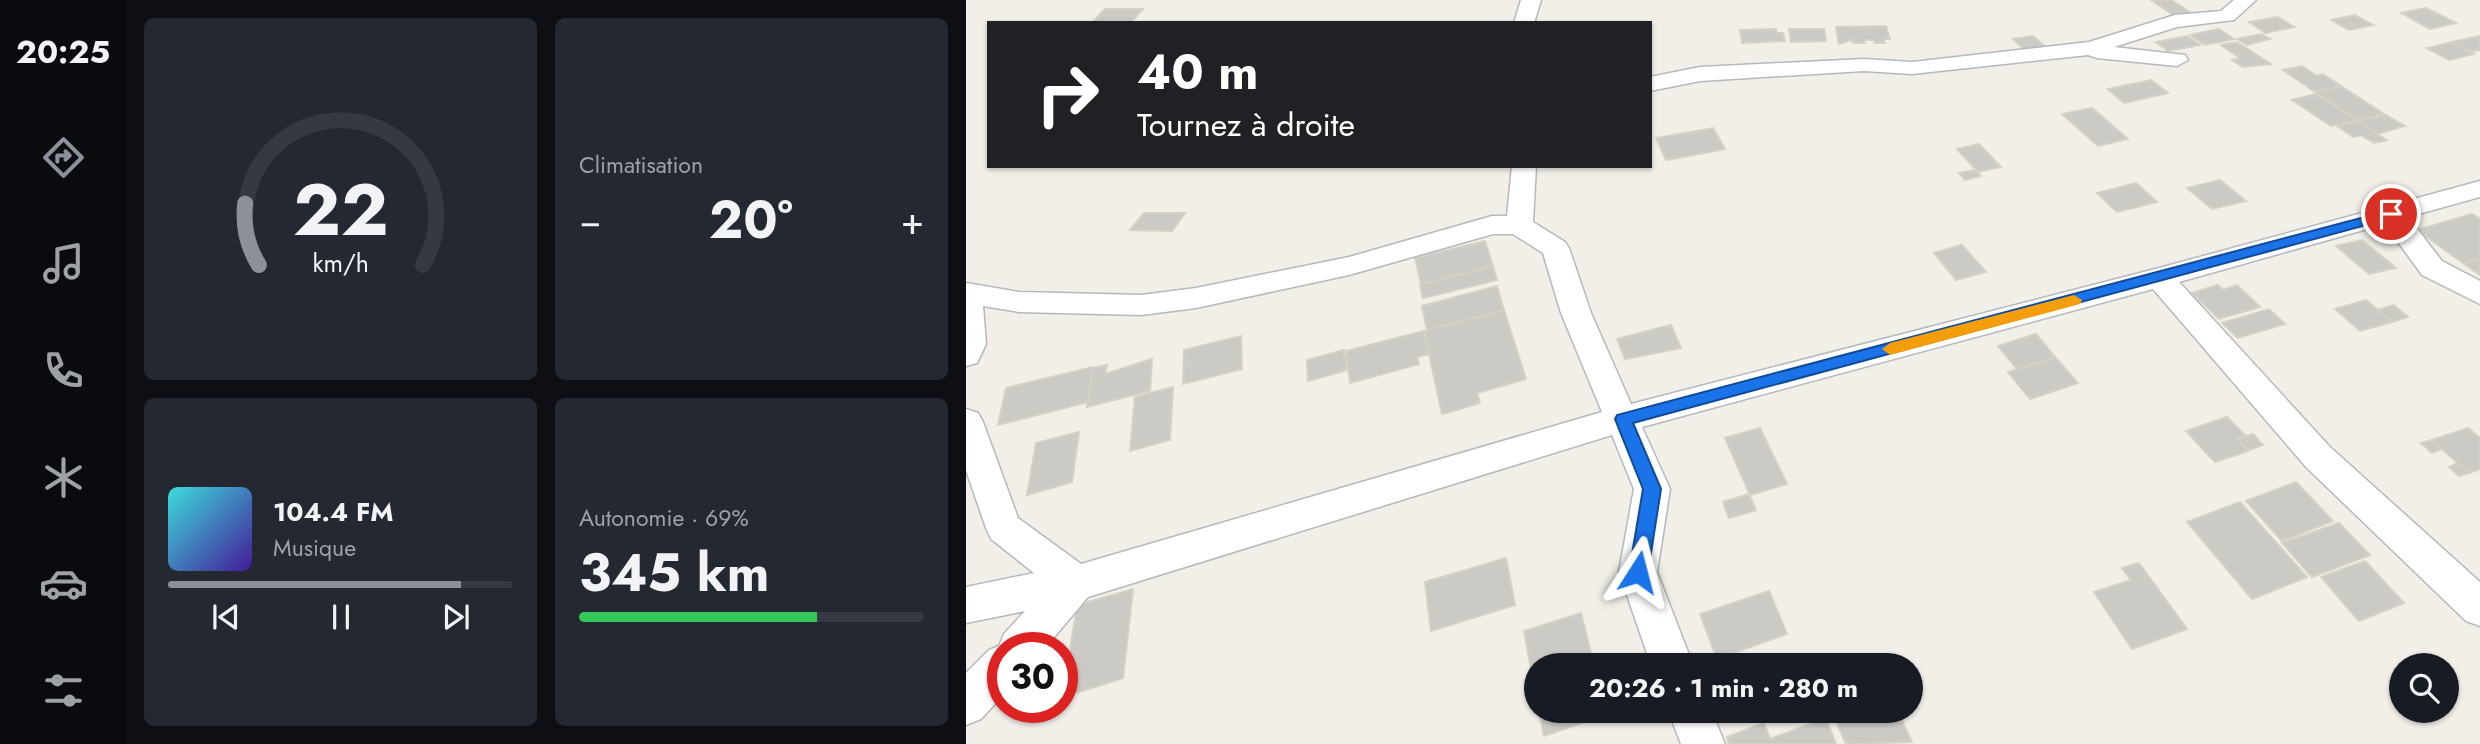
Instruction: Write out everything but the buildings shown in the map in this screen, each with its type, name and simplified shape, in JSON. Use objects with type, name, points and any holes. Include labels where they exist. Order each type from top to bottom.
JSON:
[{"type":"street","points":[[1525,21],[1531,0]]},
{"type":"street","points":[[1652,84],[1700,74],[1864,65],[1912,68],[2091,48],[2175,21],[2227,16],[2246,0]]},
{"type":"street","points":[[2067,51],[2178,60]]},
{"type":"street","points":[[1519,225],[1524,168]]},
{"type":"street","points":[[966,605],[1076,583],[1623,419],[2159,278],[2480,188]]},
{"type":"street","points":[[2391,214],[2432,268],[2480,294]]},
{"type":"street","points":[[966,355],[971,344],[967,293],[1019,302],[1141,306],[1196,298],[1349,266],[1492,225],[1519,225],[1555,248],[1576,313],[1652,489],[1638,572],[1668,653]]},
{"type":"street","points":[[2159,278],[2318,457],[2480,608]]},
{"type":"street","points":[[966,422],[1004,528],[1076,583]]},
{"type":"street","points":[[1032,632],[1076,583]]},
{"type":"street","points":[[966,704],[987,681]]},
{"type":"street","points":[[1694,723],[1703,744]]},
{"type":"slow traffic","points":[[1890,349],[2074,300]]},
{"type":"route","points":[[1638,572],[1652,489],[1623,419],[2391,214]]}]
